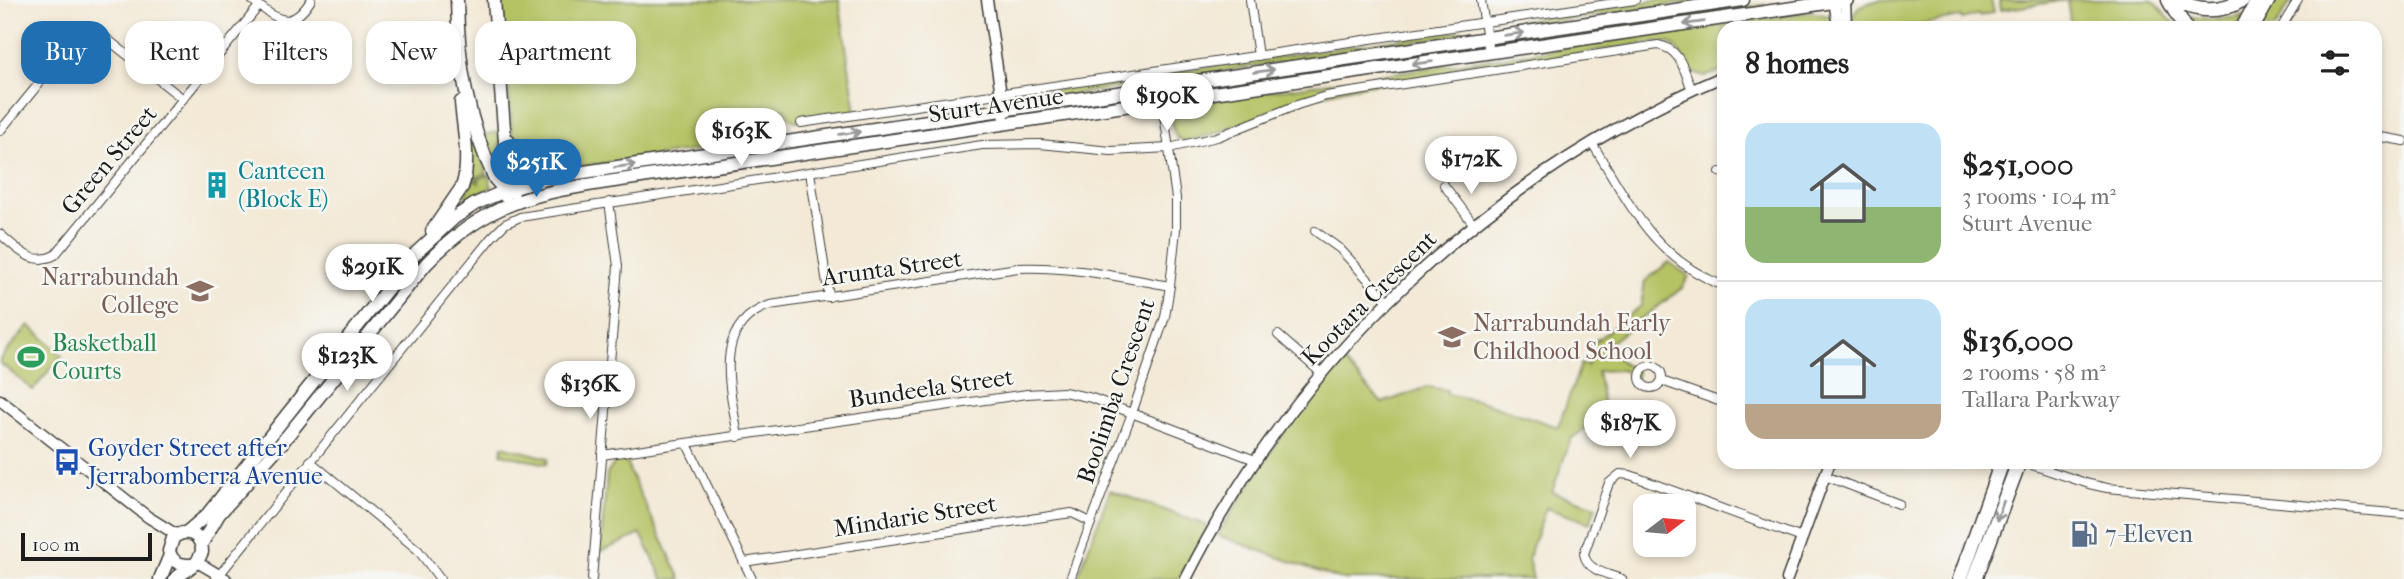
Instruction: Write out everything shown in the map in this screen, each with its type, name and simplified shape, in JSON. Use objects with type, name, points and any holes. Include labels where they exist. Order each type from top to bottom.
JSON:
[{"type":"highway","points":[[2169,0],[2181,21]]},
{"type":"highway","points":[[2175,0],[2197,9],[2213,10],[2242,0]]},
{"type":"highway","points":[[2247,21],[2258,0]]},
{"type":"highway","points":[[1960,579],[1999,469]]},
{"type":"highway","points":[[1977,579],[1982,559],[2018,469]]},
{"type":"main road","points":[[457,0],[457,21]]},
{"type":"main road","points":[[494,0],[507,190],[499,208]]},
{"type":"main road","name":"Sturt Avenue","points":[[418,251],[454,218],[475,205],[507,190],[558,176],[1743,0]]},
{"type":"main road","name":"Sturt Avenue","points":[[175,579],[198,555],[219,514],[280,445],[437,252],[461,231],[499,208],[543,193],[614,181],[1841,0]]},
{"type":"main road","points":[[2257,21],[2269,0]]},
{"type":"main road","points":[[461,70],[466,99],[495,179],[507,190],[523,194],[569,184],[614,181]]},
{"type":"main road","points":[[160,579],[176,541],[207,516],[418,251],[462,187],[466,166],[460,84]]},
{"type":"main road","points":[[476,129],[491,131],[502,122]]},
{"type":"main road","points":[[502,122],[512,151],[521,163],[535,171],[558,176]]},
{"type":"main road","points":[[352,335],[359,337],[368,334]]},
{"type":"main road","points":[[193,534],[198,555],[182,565],[174,561],[176,541],[193,534]]},
{"type":"street","points":[[256,3],[276,18],[292,20],[301,14],[311,0]]},
{"type":"street","points":[[987,0],[1005,125]]},
{"type":"street","points":[[1250,0],[1258,56]]},
{"type":"street","points":[[1481,0],[1489,53]]},
{"type":"street","name":"Sturt Avenue","points":[[801,123],[1635,0]]},
{"type":"street","points":[[1841,0],[1843,21]]},
{"type":"street","points":[[2285,21],[2298,0]]},
{"type":"street","name":"Green Street","points":[[0,234],[26,256],[36,260],[55,255],[184,99],[256,3]]},
{"type":"street","points":[[0,131],[82,31],[97,31],[184,99]]},
{"type":"street","name":"Sturt Avenue","points":[[310,461],[497,232],[505,224],[524,215],[982,145],[1040,144],[1111,151],[1169,148],[1217,137],[1326,96],[1658,45],[1671,49],[1678,56],[1692,90]]},
{"type":"street","name":"Kootara Crescent","points":[[1188,578],[1208,536],[1255,460],[1321,373],[1388,301],[1506,200],[1592,143],[1717,79]]},
{"type":"street","name":"Boolimba Crescent","points":[[1070,579],[1165,317],[1175,239],[1176,198],[1160,86]]},
{"type":"street","points":[[2382,137],[2404,141]]},
{"type":"street","points":[[1592,143],[1641,222],[1658,244],[1687,268],[1717,283]]},
{"type":"street","points":[[810,172],[829,297]]},
{"type":"street","points":[[1444,185],[1475,225]]},
{"type":"street","points":[[593,579],[618,266],[609,202]]},
{"type":"street","points":[[1315,230],[1340,249],[1388,301]]},
{"type":"street","name":"Arunta Street","points":[[738,437],[729,363],[732,341],[740,323],[754,311],[769,306],[1018,268],[1044,267],[1088,271],[1170,286]]},
{"type":"street","points":[[1278,335],[1321,373]]},
{"type":"street","points":[[1662,381],[1717,401]]},
{"type":"street","name":"Bundeela Street","points":[[602,455],[1027,394],[1064,392],[1092,398],[1255,460]]},
{"type":"street","points":[[0,400],[176,541]]},
{"type":"street","points":[[687,444],[752,579]]},
{"type":"street","points":[[198,555],[221,577],[310,461],[418,550],[440,579]]},
{"type":"street","points":[[1787,579],[1828,469]]},
{"type":"street","points":[[2054,469],[2107,488],[2404,514]]},
{"type":"street","points":[[1622,579],[1592,568],[1584,554],[1609,483],[1620,474],[1628,474],[1802,538]]},
{"type":"street","points":[[1825,476],[1899,504]]},
{"type":"street","name":"Mindarie Street","points":[[744,562],[1072,513],[1091,522]]},
{"type":"green space","points":[[501,0],[839,0],[856,112],[795,121],[788,117],[785,109],[778,110],[786,137],[550,171],[528,164],[513,142],[508,84],[636,84],[636,21],[503,21]]},
{"type":"green space","points":[[1659,0],[1707,0],[1505,28],[1504,25],[1521,20]]},
{"type":"green space","points":[[1881,0],[1991,0],[1994,12],[1938,21],[1852,21],[1855,11]]},
{"type":"green space","points":[[1999,0],[2067,0],[2001,10]]},
{"type":"green space","points":[[2067,0],[2152,0],[2172,21],[2070,21]]},
{"type":"green space","points":[[2274,0],[2292,0],[2279,21],[2261,21]]},
{"type":"green space","points":[[1765,5],[1765,8],[1563,34],[1715,9]]},
{"type":"green space","points":[[1810,12],[1830,16],[1832,21],[1749,21]]},
{"type":"green space","points":[[2186,16],[2215,20],[2243,16],[2240,21],[2188,21]]},
{"type":"green space","points":[[1717,26],[1717,72],[1704,77],[1691,72],[1675,46],[1654,42],[1353,87],[1294,102],[1214,134],[1184,141],[1177,138],[1172,120],[1176,110],[1203,101]]},
{"type":"green space","points":[[1463,31],[1463,34],[1043,99],[1025,100],[1024,96],[1047,91]]},
{"type":"green space","points":[[1425,52],[1425,57],[1226,88],[1226,83]]},
{"type":"green space","points":[[942,124],[942,129],[588,179],[587,177]]},
{"type":"green space","points":[[498,132],[504,168],[496,170],[483,135]]},
{"type":"green space","points":[[470,136],[474,138],[487,173],[467,182]]},
{"type":"green space","points":[[488,175],[492,187],[467,200],[465,195],[470,184],[477,180],[479,184],[479,179]]},
{"type":"green space","points":[[1669,262],[1689,276],[1682,288],[1606,346],[1623,364],[1637,371],[1636,377],[1622,370],[1597,371],[1605,413],[1571,439],[1552,492],[1596,506],[1590,523],[1546,508],[1528,558],[1533,579],[1339,579],[1217,535],[1282,435],[1342,360],[1382,403],[1428,387],[1447,390],[1447,394],[1480,401],[1558,427],[1581,364],[1587,366],[1594,351],[1590,345],[1641,306],[1645,281]]},
{"type":"green space","name":"Basketball Courts","points":[[29,325],[62,355],[33,390],[0,363],[0,359]]},
{"type":"green space","points":[[503,446],[548,458],[547,464],[501,454]]},
{"type":"green space","points":[[627,459],[630,473],[681,579],[663,579],[641,534],[600,552],[607,474],[615,462]]},
{"type":"green space","points":[[1110,490],[1208,526],[1179,579],[1077,579]]},
{"type":"place","name":"Canteen (Block E)","points":[[217,185]]},
{"type":"place","name":"Narrabundah College","points":[[200,291]]},
{"type":"place","name":"Narrabundah Early Childhood School","points":[[1452,337]]},
{"type":"place","name":"Basketball Courts","points":[[31,357]]},
{"type":"place","name":"Goyder Street after Jerrabomberra Avenue","points":[[67,462]]},
{"type":"place","name":"7-Eleven","points":[[2084,534]]}]
